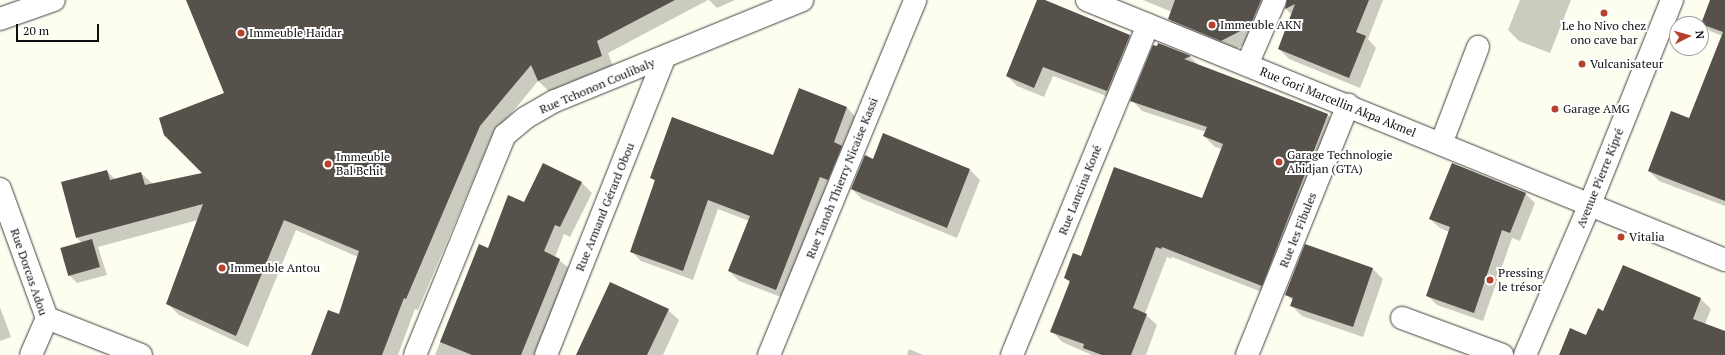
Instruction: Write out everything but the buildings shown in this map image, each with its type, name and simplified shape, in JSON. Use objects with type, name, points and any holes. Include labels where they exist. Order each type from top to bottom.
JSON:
[{"type":"street","points":[[0,19],[54,0]]},
{"type":"street","name":"Rue Tchonon Coulibaly","points":[[415,355],[505,135],[525,118],[554,102],[802,0]]},
{"type":"street","name":"Rue Tanoh Thierry Nicaise Kassi","points":[[769,355],[915,0]]},
{"type":"street","name":"Rue Gori Marcellin Akpa Akmel","points":[[1087,0],[1348,105],[1725,260]]},
{"type":"street","points":[[1247,65],[1275,0]]},
{"type":"street","name":"Avenue Pierre Kipré","points":[[1525,355],[1590,204],[1672,0]]},
{"type":"street","name":"Rue Lancina Koné","points":[[1012,355],[1148,25]]},
{"type":"street","points":[[1442,144],[1478,47]]},
{"type":"street","name":"Rue Armand Gérard Obou","points":[[546,355],[664,58]]},
{"type":"street","name":"Rue les Fibules","points":[[1248,355],[1348,105]]},
{"type":"street","name":"Rue Dorcas Adou","points":[[0,189],[47,318],[31,355]]},
{"type":"street","points":[[47,318],[141,355]]},
{"type":"street","points":[[1402,318],[1502,355]]},
{"type":"place","name":"Le ho Nivo chez ono cave bar","points":[[1604,13]]},
{"type":"place","name":"Immeuble AKN","points":[[1212,25]]},
{"type":"place","name":"Immeuble Haidar","points":[[241,33]]},
{"type":"place","name":"Vulcanisateur","points":[[1582,64]]},
{"type":"place","name":"Garage AMG","points":[[1555,109]]},
{"type":"place","name":"Garage Technologie Abidjan (GTA)","points":[[1279,162]]},
{"type":"place","name":"Immeuble Bal Bchit","points":[[328,164]]},
{"type":"place","name":"Vitalia","points":[[1621,237]]},
{"type":"place","name":"Immeuble Antou","points":[[222,268]]},
{"type":"place","name":"Pressing le trésor","points":[[1490,280]]}]
